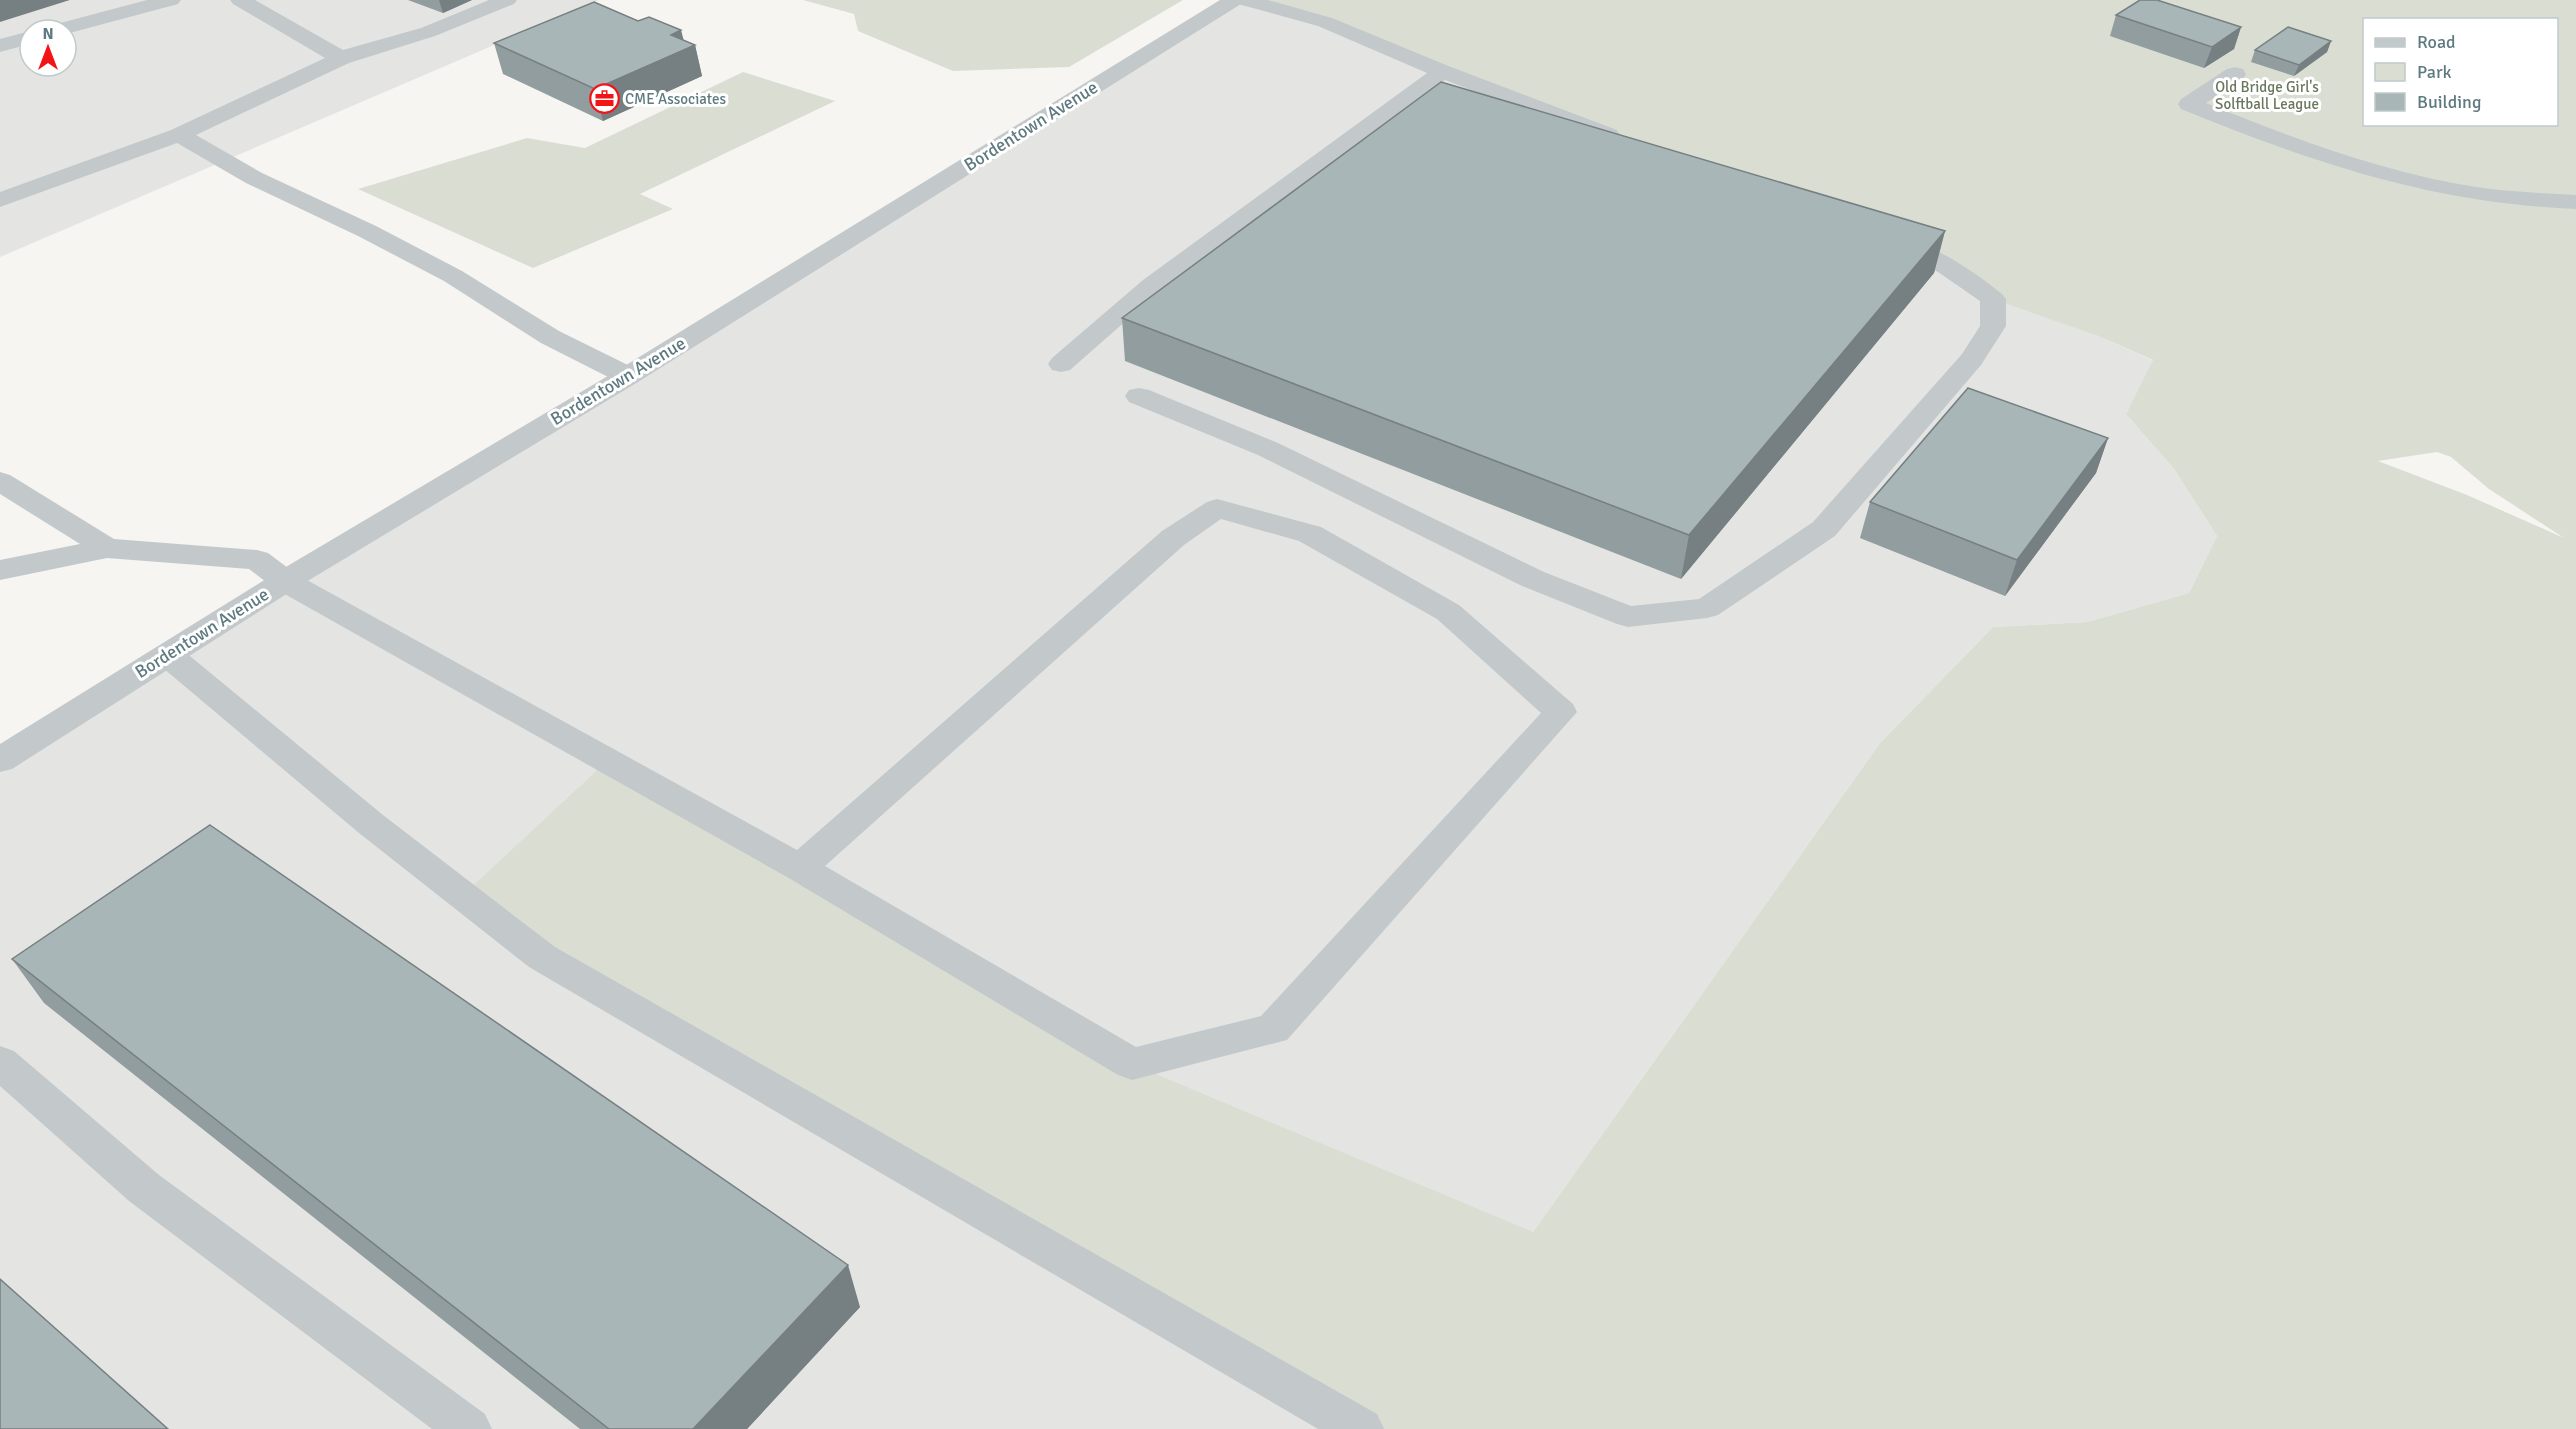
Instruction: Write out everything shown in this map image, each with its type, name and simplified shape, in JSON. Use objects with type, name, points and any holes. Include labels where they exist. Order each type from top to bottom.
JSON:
[{"type":"street","points":[[78,24],[171,0]]},
{"type":"street","points":[[240,0],[341,58]]},
{"type":"street","points":[[0,200],[179,135],[341,58],[428,32],[507,0]]},
{"type":"street","name":"Bordentown Avenue","points":[[0,760],[285,581],[628,376],[1234,0]]},
{"type":"street","points":[[1245,0],[1325,22],[1443,72],[1629,142]]},
{"type":"street","points":[[0,46],[18,41]]},
{"type":"street","points":[[1061,364],[1152,285],[1443,72]]},
{"type":"street","points":[[2235,74],[2189,104],[2264,135],[2345,163],[2384,173],[2453,189],[2576,202]]},
{"type":"street","points":[[179,135],[254,178],[367,231],[453,276],[550,337],[628,376]]},
{"type":"street","points":[[1139,396],[1268,449],[1533,579],[1628,617],[1707,608],[1824,529],[1972,359],[1993,326],[1993,299],[1963,274],[1926,254],[1871,233]]},
{"type":"street","points":[[0,481],[107,548]]},
{"type":"street","points":[[0,570],[107,548],[257,560],[285,581],[800,868],[1132,1064],[1273,1029],[1562,712],[1448,612],[1310,534],[1217,508],[1173,538],[800,868]]},
{"type":"street","points":[[168,655],[371,824],[542,957],[1360,1429]]},
{"type":"street","points":[[0,1062],[144,1188],[469,1429]]},
{"type":"shaded area","points":[[71,0],[599,0],[0,257],[0,22]]},
{"type":"shaded area","points":[[1234,0],[1325,22],[2098,336],[2154,361],[2126,414],[2174,469],[2217,536],[2189,593],[2087,622],[1993,627],[1880,743],[1533,1232],[1685,1429],[0,1429],[0,760]]},
{"type":"green space","points":[[803,0],[1183,0],[1069,67],[953,71],[858,31],[854,14]]},
{"type":"green space","name":"Old Bridge Girl's Solftball League","points":[[1245,0],[2576,0],[2576,1429],[1361,1429],[463,895],[608,760],[1132,1064],[1533,1232],[1880,743],[1993,627],[2087,622],[2189,593],[2217,536],[2174,469],[2126,414],[2153,360],[2098,336],[1993,299],[1963,274],[1325,22]],"holes":[[[2437,452],[2451,457],[2489,489],[2564,538],[2467,495],[2378,461]]]},
{"type":"green space","points":[[743,72],[835,101],[640,194],[673,209],[533,268],[358,189],[527,138],[585,148]]},
{"type":"building","points":[[2140,0],[2157,0],[2241,27],[2212,47],[2116,15]]},
{"type":"building","points":[[594,2],[638,21],[649,17],[681,30],[671,35],[695,45],[595,89],[494,43]]},
{"type":"building","points":[[2288,27],[2331,41],[2299,65],[2255,50]]},
{"type":"building","points":[[1441,82],[1945,231],[1689,535],[1122,318]]},
{"type":"building","points":[[1968,388],[2108,438],[2017,560],[1870,502]]},
{"type":"building","points":[[210,825],[848,1265],[693,1429],[609,1429],[12,959]]},
{"type":"building","points":[[0,1279],[168,1429],[0,1429]]},
{"type":"place","name":"CME Associates","points":[[604,99]]}]
